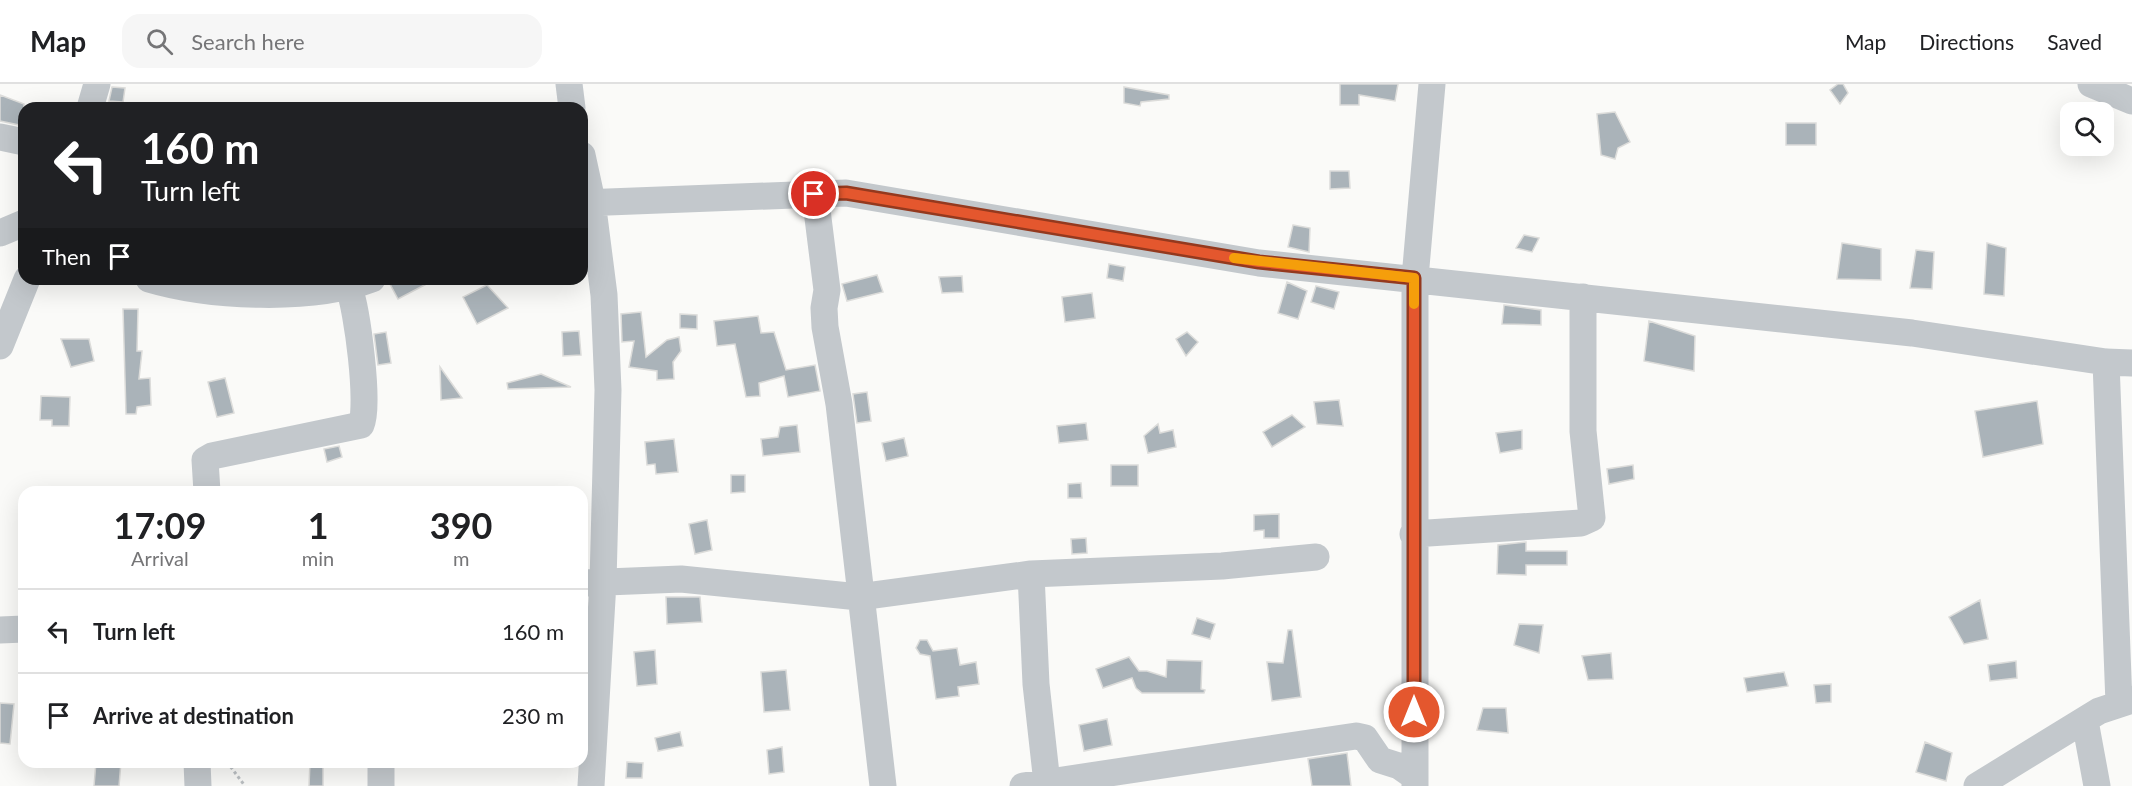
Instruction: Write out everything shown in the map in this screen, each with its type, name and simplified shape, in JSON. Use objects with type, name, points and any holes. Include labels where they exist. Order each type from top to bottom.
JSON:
[{"type":"street","points":[[92,102],[97,84]]},
{"type":"street","points":[[569,84],[571,102]]},
{"type":"street","points":[[1415,781],[1414,278],[1432,84]]},
{"type":"street","points":[[2091,84],[2132,100]]},
{"type":"street","points":[[0,137],[18,141]]},
{"type":"street","points":[[588,202],[846,193],[1259,262],[1912,333],[2119,363],[2125,702],[2099,711],[1977,786]]},
{"type":"street","points":[[814,194],[827,290],[824,308],[825,327],[839,404],[859,597],[883,786]]},
{"type":"street","points":[[588,207],[604,295],[608,390],[593,582],[591,786]]},
{"type":"street","points":[[0,233],[18,226]]},
{"type":"street","points":[[0,346],[25,285]]},
{"type":"street","points":[[205,285],[304,293],[350,285]]},
{"type":"street","points":[[207,486],[205,460],[212,456],[353,428],[361,424],[365,416],[355,304],[360,285]]},
{"type":"street","points":[[1413,534],[1581,523],[1592,518],[1584,440],[1583,297]]},
{"type":"street","points":[[593,582],[681,579],[859,597],[1030,574],[1222,566],[1316,557]]},
{"type":"street","points":[[1030,574],[1036,684],[1035,784],[1356,736],[1365,738],[1380,760],[1399,766],[1415,781]]},
{"type":"street","points":[[0,630],[18,629]]},
{"type":"street","points":[[2085,721],[2097,786]]},
{"type":"street","points":[[197,768],[198,786]]},
{"type":"street","points":[[381,768],[381,786]]},
{"type":"path","points":[[232,768],[245,786]]},
{"type":"building","points":[[1340,84],[1398,84],[1395,101],[1359,95],[1359,105],[1340,105]]},
{"type":"building","points":[[1838,84],[1843,84],[1848,93],[1840,104],[1830,90]]},
{"type":"building","points":[[112,87],[125,88],[123,102],[109,101]]},
{"type":"building","points":[[1124,87],[1169,95],[1169,99],[1141,102],[1140,106],[1124,103]]},
{"type":"building","points":[[0,95],[19,102],[18,125],[0,121]]},
{"type":"building","points":[[1615,112],[1630,142],[1618,148],[1615,159],[1601,155],[1597,114]]},
{"type":"building","points":[[1786,123],[1816,123],[1816,145],[1786,145]]},
{"type":"building","points":[[1330,171],[1349,171],[1350,188],[1330,189]]},
{"type":"building","points":[[1293,225],[1310,228],[1309,252],[1288,247]]},
{"type":"building","points":[[1524,235],[1539,238],[1532,252],[1516,248]]},
{"type":"building","points":[[1842,243],[1881,249],[1881,280],[1837,279]]},
{"type":"building","points":[[1987,243],[2006,248],[2004,296],[1984,294]]},
{"type":"building","points":[[1916,250],[1934,252],[1932,289],[1910,288]]},
{"type":"building","points":[[1109,264],[1125,267],[1123,281],[1107,278]]},
{"type":"building","points":[[877,275],[883,292],[847,301],[842,284]]},
{"type":"building","points":[[962,276],[963,292],[942,293],[939,277]]},
{"type":"building","points":[[1287,282],[1307,291],[1298,319],[1278,313]]},
{"type":"building","points":[[391,285],[425,285],[398,299]]},
{"type":"building","points":[[487,285],[508,308],[477,324],[463,297]]},
{"type":"building","points":[[1316,286],[1339,292],[1334,309],[1311,302]]},
{"type":"building","points":[[1092,293],[1095,318],[1065,322],[1062,297]]},
{"type":"building","points":[[1504,305],[1541,310],[1541,325],[1502,324]]},
{"type":"building","points":[[123,309],[138,309],[137,351],[142,351],[139,379],[150,378],[151,405],[137,407],[136,414],[126,414]]},
{"type":"building","points":[[641,312],[646,357],[667,340],[679,337],[681,351],[673,362],[674,379],[657,380],[657,371],[629,367],[634,341],[622,342],[621,314]]},
{"type":"building","points":[[680,314],[697,315],[697,329],[680,328]]},
{"type":"building","points":[[758,316],[761,333],[774,332],[786,370],[815,365],[820,391],[788,397],[784,376],[759,383],[760,396],[746,397],[735,344],[717,346],[714,321]]},
{"type":"building","points":[[1649,321],[1695,336],[1694,371],[1644,361]]},
{"type":"building","points":[[579,331],[581,355],[563,356],[562,332]]},
{"type":"building","points":[[386,332],[391,363],[378,365],[374,334]]},
{"type":"building","points":[[1187,332],[1198,342],[1186,356],[1176,339]]},
{"type":"building","points":[[61,339],[89,339],[94,361],[71,367]]},
{"type":"building","points":[[440,367],[462,398],[441,400]]},
{"type":"building","points":[[541,374],[571,387],[508,389],[507,383]]},
{"type":"building","points":[[225,378],[234,413],[217,417],[208,382]]},
{"type":"building","points":[[867,392],[871,421],[857,423],[853,394]]},
{"type":"building","points":[[41,396],[70,397],[69,426],[52,426],[52,420],[40,420]]},
{"type":"building","points":[[1339,400],[1343,426],[1317,424],[1314,402]]},
{"type":"building","points":[[2037,401],[2043,444],[1983,457],[1975,411]]},
{"type":"building","points":[[1292,415],[1305,427],[1272,447],[1263,432]]},
{"type":"building","points":[[1086,423],[1088,440],[1059,443],[1057,426]]},
{"type":"building","points":[[1158,424],[1160,433],[1173,430],[1176,447],[1148,453],[1144,436]]},
{"type":"building","points":[[797,425],[800,452],[763,456],[761,439],[778,437],[780,427]]},
{"type":"building","points":[[1522,430],[1522,449],[1500,453],[1496,433]]},
{"type":"building","points":[[904,438],[908,456],[886,461],[882,443]]},
{"type":"building","points":[[674,439],[678,472],[656,474],[655,464],[647,465],[645,442]]},
{"type":"building","points":[[339,446],[342,457],[327,462],[324,449]]},
{"type":"building","points":[[1111,465],[1138,465],[1138,486],[1111,486]]},
{"type":"building","points":[[1633,465],[1634,479],[1609,484],[1607,469]]},
{"type":"building","points":[[731,475],[745,475],[745,492],[731,493]]},
{"type":"building","points":[[1081,483],[1082,498],[1068,498],[1068,484]]},
{"type":"building","points":[[1279,514],[1279,538],[1264,538],[1264,530],[1254,531],[1254,515]]},
{"type":"building","points":[[707,520],[712,550],[695,554],[689,524]]},
{"type":"building","points":[[1086,538],[1087,553],[1072,554],[1071,539]]},
{"type":"building","points":[[1526,542],[1526,551],[1567,551],[1567,565],[1526,565],[1526,575],[1497,574],[1498,545]]},
{"type":"building","points":[[666,597],[700,597],[702,622],[667,624]]},
{"type":"building","points":[[1980,600],[1988,639],[1964,644],[1949,617]]},
{"type":"building","points":[[1197,618],[1215,624],[1210,639],[1192,634]]},
{"type":"building","points":[[1519,624],[1543,625],[1539,653],[1514,645]]},
{"type":"building","points":[[1288,630],[1292,630],[1301,697],[1272,701],[1267,662],[1283,663]]},
{"type":"building","points":[[920,640],[927,640],[933,651],[957,648],[960,665],[976,662],[979,684],[958,687],[959,696],[936,699],[930,656],[920,654],[916,648]]},
{"type":"building","points":[[655,650],[657,684],[637,686],[634,652]]},
{"type":"building","points":[[1611,653],[1613,679],[1588,680],[1582,656]]},
{"type":"building","points":[[1129,657],[1139,671],[1166,677],[1167,660],[1202,661],[1201,689],[1205,690],[1204,693],[1142,693],[1136,688],[1132,678],[1103,688],[1096,669]]},
{"type":"building","points":[[2016,661],[2017,678],[1990,681],[1988,665]]},
{"type":"building","points":[[786,670],[790,710],[764,712],[761,672]]},
{"type":"building","points":[[1784,672],[1788,686],[1747,692],[1744,678]]},
{"type":"building","points":[[1831,684],[1831,702],[1816,703],[1814,685]]},
{"type":"building","points":[[0,703],[14,704],[10,744],[0,743]]},
{"type":"building","points":[[1483,708],[1506,708],[1508,733],[1477,730]]},
{"type":"building","points":[[1107,719],[1112,745],[1084,751],[1079,725]]},
{"type":"building","points":[[680,732],[683,746],[658,751],[655,738]]},
{"type":"building","points":[[1925,742],[1952,753],[1946,781],[1916,772]]},
{"type":"building","points":[[782,747],[784,772],[769,774],[767,750]]},
{"type":"building","points":[[1347,753],[1351,786],[1312,786],[1308,759]]},
{"type":"building","points":[[627,762],[643,763],[642,778],[626,778]]},
{"type":"building","points":[[96,768],[120,768],[119,786],[94,786]]},
{"type":"building","points":[[310,768],[323,768],[323,786],[309,786]]},
{"type":"slow traffic","points":[[1234,258],[1414,278],[1414,304]]},
{"type":"route","points":[[814,194],[846,193],[1259,262],[1414,278],[1414,712]]}]
